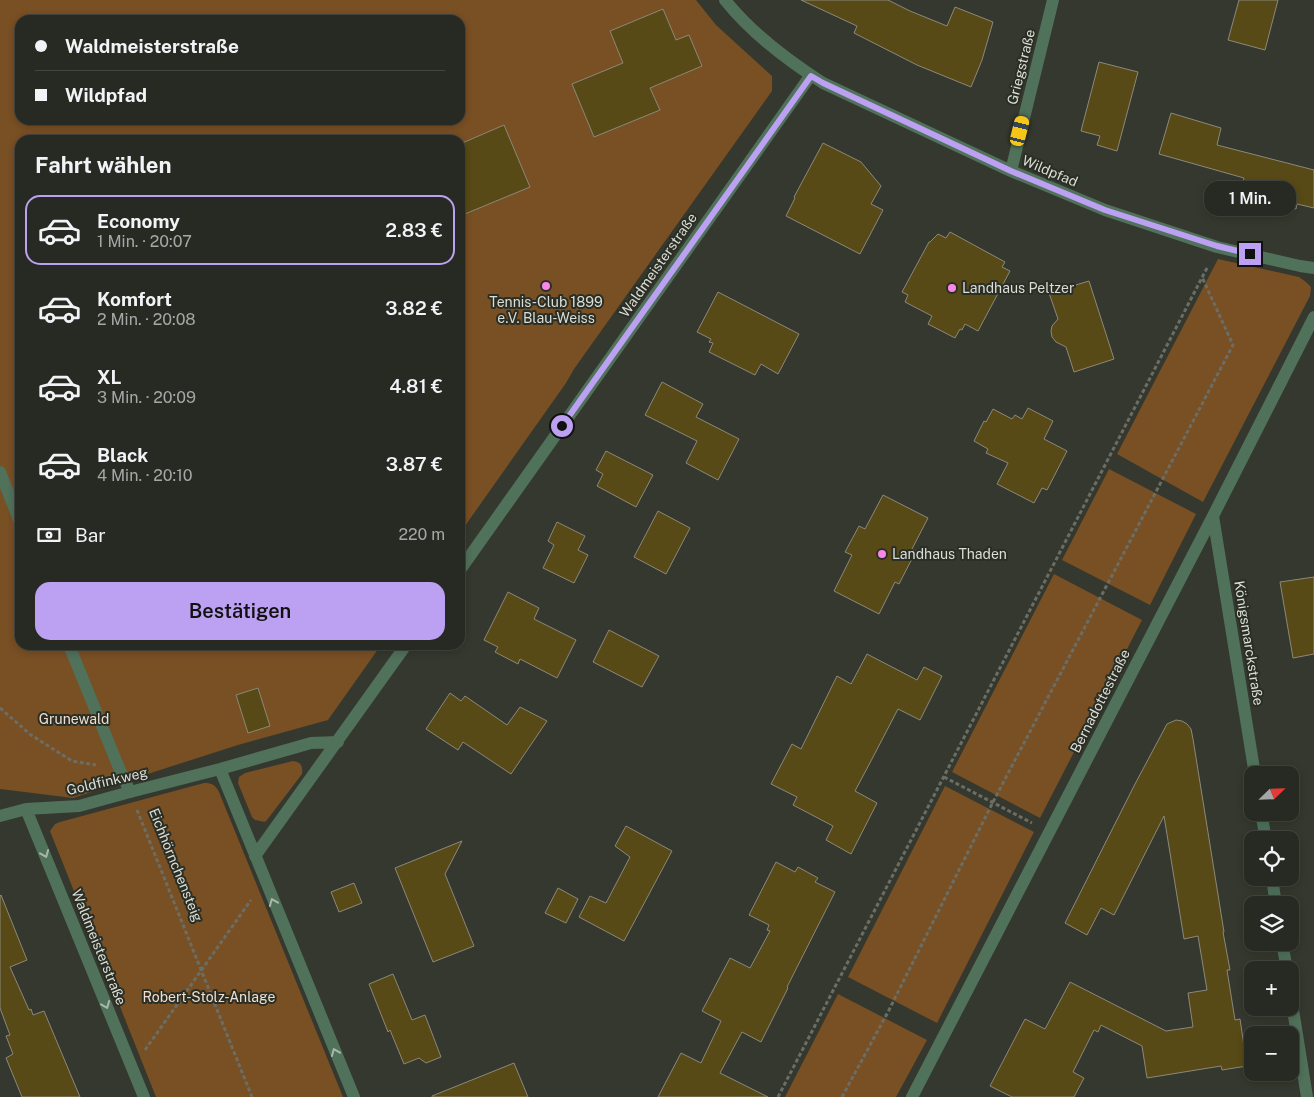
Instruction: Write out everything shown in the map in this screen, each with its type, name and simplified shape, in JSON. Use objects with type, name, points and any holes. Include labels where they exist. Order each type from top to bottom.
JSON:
[{"type":"street","name":"Wildpfad","points":[[725,0],[734,12],[764,41],[811,76],[1011,171],[1105,210],[1217,246],[1314,268]]},
{"type":"street","name":"Griegstraße","points":[[1011,171],[1053,0]]},
{"type":"street","name":"Waldmeisterstraße","points":[[465,563],[811,76]]},
{"type":"street","name":"Bernadottestraße","points":[[912,1097],[1314,317]]},
{"type":"street","points":[[0,472],[15,510]]},
{"type":"street","name":"Königsmarckstraße","points":[[1213,516],[1254,766]]},
{"type":"street","points":[[71,650],[130,792]]},
{"type":"street","points":[[255,856],[402,650]]},
{"type":"street","points":[[338,742],[312,744],[220,769],[354,1097]]},
{"type":"street","name":"Goldfinkweg","points":[[0,816],[26,809],[79,806],[220,769]]},
{"type":"street","name":"Waldmeisterstraße","points":[[26,809],[144,1097]]},
{"type":"street","points":[[1294,1016],[1307,1097]]},
{"type":"path","points":[[778,1097],[1209,263]]},
{"type":"path","points":[[842,1097],[889,1010],[993,802],[1233,345],[1202,276]]},
{"type":"path","points":[[0,708],[31,736],[72,760],[119,768]]},
{"type":"path","points":[[944,777],[1050,832]]},
{"type":"path","name":"Eichhörnchensteig","points":[[130,792],[252,1097]]},
{"type":"path","points":[[142,1054],[264,880]]},
{"type":"green space","name":"Tennis-Club 1899 e.V. Blau-Weiss","points":[[0,0],[696,0],[716,25],[772,76],[772,91],[465,526],[465,135],[15,135],[15,650],[377,650],[328,720],[238,745],[73,798],[0,789]]},
{"type":"green space","points":[[1218,259],[1299,277],[1311,287],[1310,296],[1203,502],[1117,454]]},
{"type":"green space","points":[[1109,469],[1196,514],[1150,605],[1062,560]]},
{"type":"green space","points":[[1054,574],[1142,620],[1040,818],[952,772]]},
{"type":"green space","points":[[293,761],[301,765],[302,774],[265,822],[255,820],[238,783],[239,777],[245,773]]},
{"type":"green space","name":"Robert-Stolz-Anlage","points":[[204,783],[210,783],[219,792],[343,1097],[156,1097],[50,831],[55,824],[60,822]]},
{"type":"green space","points":[[945,786],[1034,832],[937,1023],[848,977]]},
{"type":"green space","points":[[838,994],[927,1040],[896,1097],[785,1097]]},
{"type":"building","points":[[801,0],[888,0],[947,26],[955,7],[993,22],[982,60],[971,87],[917,65],[854,33],[857,26]]},
{"type":"building","points":[[1239,0],[1278,0],[1265,50],[1228,40]]},
{"type":"building","points":[[663,9],[676,40],[689,35],[702,66],[650,88],[660,110],[594,137],[572,84],[623,63],[610,31]]},
{"type":"building","points":[[1099,62],[1138,72],[1117,151],[1097,145],[1100,136],[1081,131]]},
{"type":"building","points":[[1171,113],[1221,128],[1217,145],[1314,170],[1314,208],[1297,204],[1296,209],[1271,202],[1272,198],[1268,197],[1270,192],[1242,185],[1244,178],[1159,154]]},
{"type":"building","points":[[504,125],[530,187],[465,214],[465,142]]},
{"type":"building","points":[[823,143],[861,162],[881,186],[871,204],[883,210],[860,254],[786,216]]},
{"type":"building","name":"Landhaus Peltzer","points":[[950,232],[1005,262],[1002,267],[1010,271],[978,331],[965,324],[955,338],[928,324],[932,316],[905,302],[908,295],[902,292],[929,242],[938,234],[946,238]]},
{"type":"building","points":[[1089,281],[1114,359],[1074,372],[1066,347],[1056,342],[1052,337],[1052,326],[1058,319],[1049,293]]},
{"type":"building","points":[[718,292],[799,334],[778,374],[761,364],[755,375],[709,352],[713,343],[709,342],[711,339],[697,332]]},
{"type":"building","points":[[662,382],[703,404],[696,417],[739,439],[718,480],[686,463],[697,441],[645,415]]},
{"type":"building","points":[[1028,408],[1053,421],[1044,439],[1067,451],[1047,490],[1042,488],[1034,503],[997,484],[1008,463],[986,453],[988,449],[974,441],[984,421],[986,422],[993,409],[1012,419],[1015,415],[1022,419]]},
{"type":"building","points":[[606,451],[653,475],[636,507],[597,486],[603,474],[596,470]]},
{"type":"building","name":"Landhaus Thaden","points":[[883,495],[928,518],[912,549],[916,551],[899,584],[895,582],[879,614],[834,591],[852,555],[845,552],[859,526],[865,529]]},
{"type":"building","points":[[658,511],[690,528],[666,574],[634,557]]},
{"type":"building","points":[[557,522],[585,536],[578,550],[588,555],[574,583],[543,568],[554,545],[548,541]]},
{"type":"building","points":[[1314,577],[1314,654],[1293,658],[1280,582]]},
{"type":"building","points":[[508,592],[539,608],[534,619],[576,640],[557,678],[520,659],[518,664],[495,652],[498,647],[484,640]]},
{"type":"building","points":[[609,630],[659,656],[642,687],[593,662]]},
{"type":"building","points":[[867,654],[917,680],[924,667],[942,676],[920,720],[898,709],[855,791],[877,803],[851,854],[826,840],[833,826],[793,805],[797,797],[771,784],[792,744],[801,749],[837,676],[851,684]]},
{"type":"building","points":[[258,688],[270,726],[248,733],[236,695]]},
{"type":"building","points":[[450,693],[461,701],[465,696],[507,725],[520,707],[547,721],[511,774],[463,742],[458,750],[426,729]]},
{"type":"building","points":[[1176,720],[1182,721],[1191,729],[1230,970],[1227,970],[1235,1020],[1240,1019],[1244,1046],[1244,1066],[1222,1070],[1221,1066],[1147,1078],[1142,1046],[1101,1025],[1098,1032],[1094,1030],[1073,1072],[1084,1078],[1074,1097],[1012,1097],[990,1086],[1025,1019],[1045,1029],[1070,982],[1166,1031],[1193,1027],[1188,993],[1207,990],[1198,936],[1184,939],[1164,816],[1114,915],[1101,908],[1087,935],[1065,923],[1167,724]]},
{"type":"building","points":[[626,826],[672,851],[624,941],[579,917],[590,896],[606,903],[630,857],[615,846]]},
{"type":"building","points":[[462,841],[445,874],[474,946],[433,962],[395,868]]},
{"type":"building","points":[[776,862],[795,872],[798,867],[818,878],[815,882],[835,892],[761,1042],[742,1032],[720,1073],[768,1097],[658,1097],[681,1053],[701,1063],[721,1021],[702,1011],[730,958],[750,968],[770,931],[767,930],[769,925],[749,915]]},
{"type":"building","points":[[354,883],[362,903],[339,912],[331,892]]},
{"type":"building","points":[[558,888],[578,899],[566,923],[545,913]]},
{"type":"building","points":[[1,895],[27,960],[10,967],[29,1010],[31,1009],[33,1015],[44,1011],[80,1097],[22,1097],[6,1058],[13,1054],[6,1036],[10,1035],[0,1008]]},
{"type":"building","points":[[393,974],[412,1020],[425,1015],[441,1057],[426,1063],[419,1058],[404,1064],[390,1030],[388,1032],[369,984]]},
{"type":"building","points":[[514,1063],[528,1097],[432,1097],[432,1096]]},
{"type":"place","name":"Tennis-Club 1899 e.V. Blau-Weiss","points":[[546,286]]},
{"type":"place","name":"Landhaus Peltzer","points":[[952,288]]},
{"type":"place","name":"Landhaus Thaden","points":[[882,554]]},
{"type":"route","points":[[562,426],[811,76],[1011,171],[1105,210],[1217,246],[1250,254]]},
{"type":"park label","name":"Grunewald","points":[[74,719]]}]
